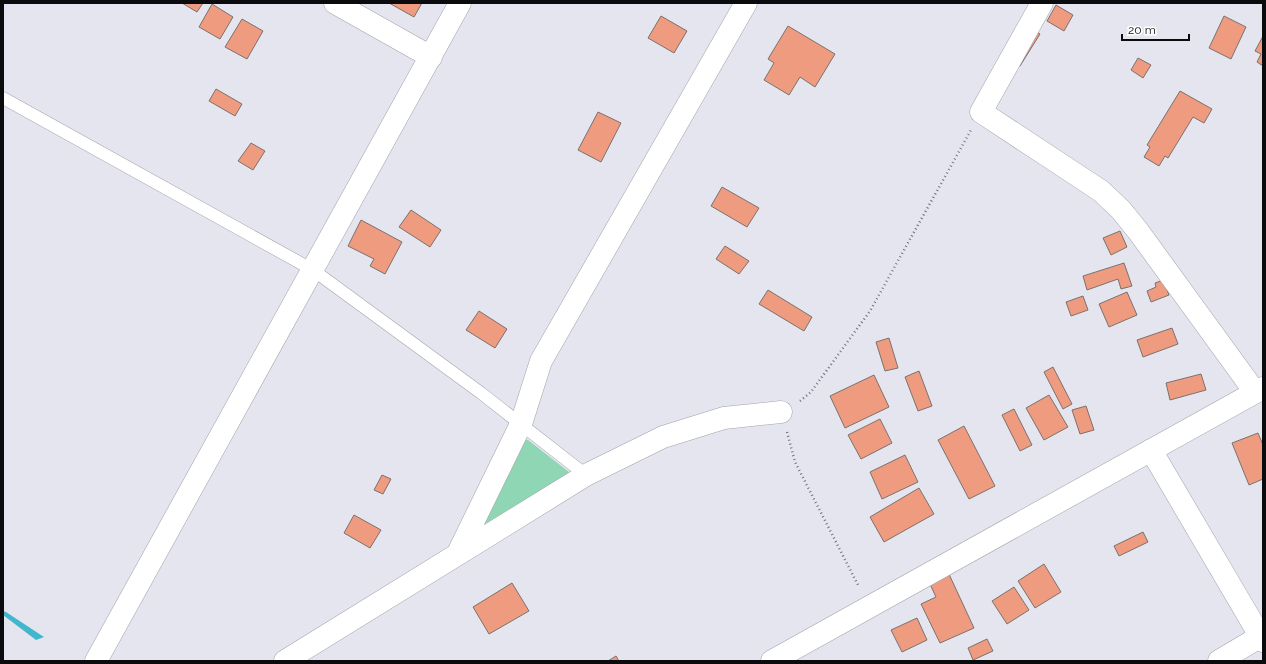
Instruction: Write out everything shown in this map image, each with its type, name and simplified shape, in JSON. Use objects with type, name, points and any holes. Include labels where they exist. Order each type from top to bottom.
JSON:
[{"type":"street","points":[[334,3],[431,57]]},
{"type":"street","points":[[96,661],[460,3]]},
{"type":"street","points":[[458,554],[521,424],[541,361],[746,3]]},
{"type":"street","points":[[772,661],[1259,390],[1121,210],[1101,191],[981,112],[1042,3]]},
{"type":"street","points":[[285,661],[586,475],[670,435],[724,418],[781,412]]},
{"type":"street","points":[[1151,450],[1262,638],[1219,661]]},
{"type":"lane","points":[[3,98],[313,270],[521,424],[586,475]]},
{"type":"path","points":[[869,607],[795,462],[781,412],[796,405],[811,392],[870,311],[981,112]]},
{"type":"green space","points":[[524,439],[528,440],[569,472],[569,475],[480,527]]},
{"type":"water","points":[[3,611],[44,637],[36,640],[3,615]]},
{"type":"building","points":[[182,3],[203,3],[197,12]]},
{"type":"building","points":[[389,3],[422,3],[414,17]]},
{"type":"building","points":[[212,4],[233,17],[220,39],[199,27]]},
{"type":"building","points":[[1056,5],[1073,15],[1064,31],[1047,21]]},
{"type":"building","points":[[661,16],[687,31],[674,53],[648,38]]},
{"type":"building","points":[[1224,16],[1246,27],[1231,59],[1209,48]]},
{"type":"building","points":[[242,19],[263,31],[247,59],[225,47]]},
{"type":"building","points":[[788,26],[835,54],[815,87],[800,77],[789,95],[764,80],[774,63],[768,59]]},
{"type":"building","points":[[1034,30],[1040,34],[1020,66],[1014,63]]},
{"type":"building","points":[[1263,36],[1263,66],[1257,62],[1261,54],[1255,51]]},
{"type":"building","points":[[1138,58],[1151,65],[1143,78],[1131,70]]},
{"type":"building","points":[[216,89],[242,104],[235,116],[209,101]]},
{"type":"building","points":[[1180,91],[1212,109],[1204,123],[1193,117],[1168,158],[1165,156],[1159,166],[1144,157],[1150,147],[1147,145]]},
{"type":"building","points":[[598,112],[621,123],[601,162],[578,150]]},
{"type":"building","points":[[251,143],[265,151],[253,170],[238,161]]},
{"type":"building","points":[[722,187],[759,208],[747,227],[711,206]]},
{"type":"building","points":[[411,210],[441,230],[430,247],[399,227]]},
{"type":"building","points":[[361,220],[402,242],[385,274],[370,266],[374,259],[348,246]]},
{"type":"building","points":[[1120,231],[1127,247],[1111,255],[1103,238]]},
{"type":"building","points":[[725,246],[749,261],[739,274],[716,259]]},
{"type":"building","points":[[1124,263],[1132,286],[1121,289],[1118,279],[1087,290],[1083,276]]},
{"type":"building","points":[[1163,280],[1169,295],[1151,302],[1147,291],[1156,287],[1155,283]]},
{"type":"building","points":[[768,290],[812,317],[804,331],[759,304]]},
{"type":"building","points":[[1127,292],[1137,315],[1109,327],[1099,304]]},
{"type":"building","points":[[1083,296],[1088,310],[1071,316],[1066,302]]},
{"type":"building","points":[[479,311],[507,329],[495,348],[466,330]]},
{"type":"building","points":[[1172,328],[1178,344],[1143,357],[1137,340]]},
{"type":"building","points":[[889,338],[898,368],[885,371],[876,342]]},
{"type":"building","points":[[1053,367],[1072,404],[1063,409],[1044,372]]},
{"type":"building","points":[[919,371],[932,406],[918,411],[905,377]]},
{"type":"building","points":[[1201,374],[1206,390],[1170,400],[1166,383]]},
{"type":"building","points":[[874,375],[889,407],[845,428],[830,396]]},
{"type":"building","points":[[1049,395],[1068,427],[1044,440],[1026,408]]},
{"type":"building","points":[[1086,406],[1094,430],[1080,434],[1072,410]]},
{"type":"building","points":[[1014,409],[1032,445],[1020,451],[1002,415]]},
{"type":"building","points":[[880,419],[892,443],[861,459],[848,435]]},
{"type":"building","points":[[964,426],[995,486],[969,499],[938,440]]},
{"type":"building","points":[[1258,433],[1263,445],[1263,479],[1249,485],[1232,443]]},
{"type":"building","points":[[905,455],[918,482],[882,499],[870,472]]},
{"type":"building","points":[[382,475],[391,479],[383,494],[374,490]]},
{"type":"building","points":[[919,488],[934,514],[884,542],[870,517]]},
{"type":"building","points":[[354,515],[381,530],[370,548],[344,533]]},
{"type":"building","points":[[1143,532],[1148,542],[1119,556],[1114,546]]},
{"type":"building","points":[[1044,564],[1061,592],[1035,608],[1018,581]]},
{"type":"building","points":[[948,572],[974,628],[940,643],[921,604],[936,597],[929,582]]},
{"type":"building","points":[[512,583],[529,611],[489,634],[473,607]]},
{"type":"building","points":[[1014,587],[1029,610],[1007,624],[992,601]]},
{"type":"building","points":[[917,618],[927,640],[902,652],[891,630]]},
{"type":"building","points":[[987,639],[993,651],[973,660],[968,648]]},
{"type":"building","points":[[616,656],[619,661],[608,661]]}]
